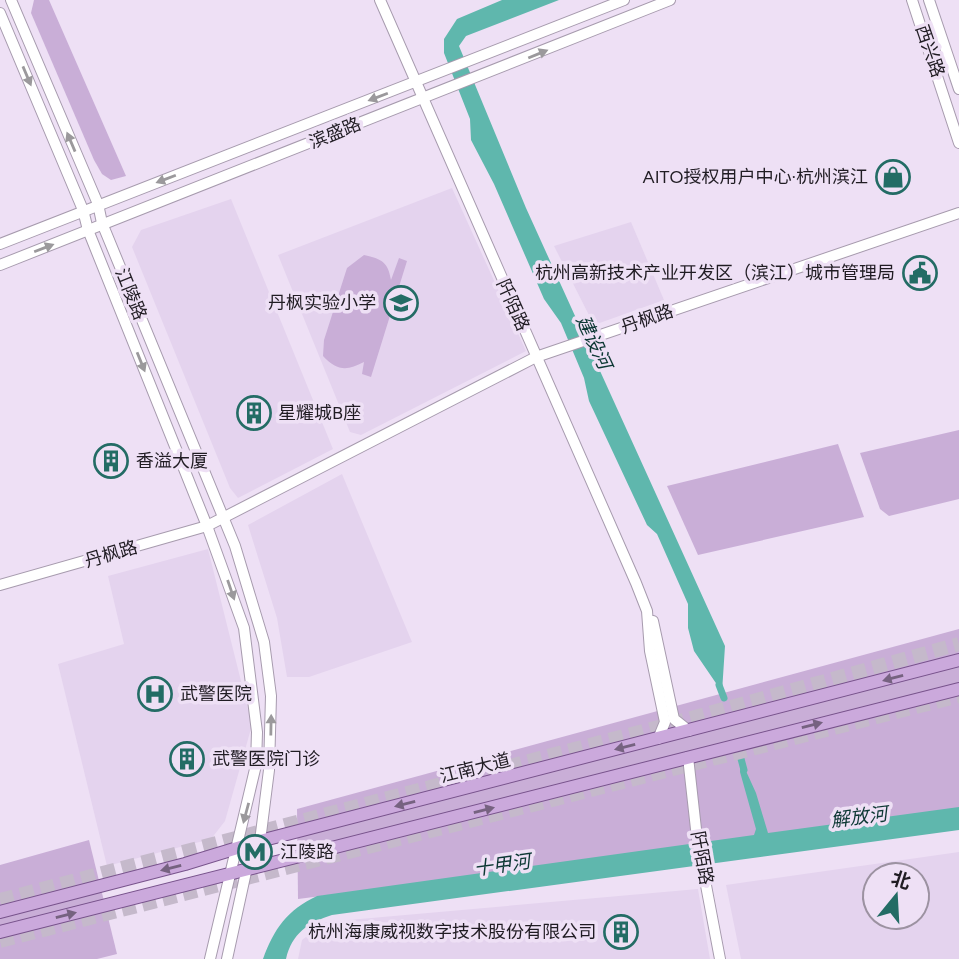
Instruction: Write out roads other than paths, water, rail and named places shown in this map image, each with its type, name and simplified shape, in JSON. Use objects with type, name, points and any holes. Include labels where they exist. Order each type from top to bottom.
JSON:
[{"type":"main road","name":"江陵路","points":[[11,0],[97,204],[102,223],[221,519],[235,546],[264,642],[271,696],[269,770],[260,841],[246,872],[227,959]]},
{"type":"main road","name":"阡陌路","points":[[380,0],[578,447],[646,611],[650,651],[664,722],[658,739]]},
{"type":"main road","name":"滨盛路","points":[[0,244],[624,0]]},
{"type":"main road","name":"滨盛路","points":[[0,265],[670,0]]},
{"type":"main road","name":"西兴路","points":[[912,0],[959,143]]},
{"type":"main road","name":"西兴路","points":[[929,0],[959,89]]},
{"type":"main road","name":"江陵路","points":[[0,13],[83,210],[88,230],[207,526],[244,628],[253,683],[257,732],[256,765],[210,959]]},
{"type":"main road","name":"丹枫路","points":[[0,585],[207,526],[536,357],[959,213]]},
{"type":"main road","name":"阡陌路","points":[[646,611],[652,614],[674,719],[689,731]]},
{"type":"main road","name":"江南大道","points":[[0,912],[260,841],[959,660]]},
{"type":"main road","points":[[0,932],[246,872],[959,689]]},
{"type":"main road","name":"阡陌路","points":[[688,757],[697,838],[720,959]]},
{"type":"waterway","name":"建设河","points":[[719,685],[724,698]]},
{"type":"waterway","name":"建设河","points":[[740,755],[744,770]]},
{"type":"tunnel","points":[[0,900],[662,726],[959,644]]},
{"type":"tunnel","points":[[0,941],[959,696]]},
{"type":"place","name":"AITO授权用户中心·杭州滨江","points":[[893,177]]},
{"type":"place","name":"杭州高新技术产业开发区（滨江）城市管理局","points":[[920,273]]},
{"type":"place","name":"丹枫实验小学","points":[[401,303]]},
{"type":"place","name":"星耀城B座","points":[[254,413]]},
{"type":"place","name":"香溢大厦","points":[[111,461]]},
{"type":"place","name":"武警医院","points":[[155,694]]},
{"type":"place","name":"武警医院门诊","points":[[187,759]]},
{"type":"place","name":"江陵路","points":[[255,852]]},
{"type":"place","name":"杭州海康威视数字技术股份有限公司","points":[[621,932]]},
{"type":"water label","name":"解放河","points":[[859,817]]},
{"type":"water label","name":"十甲河","points":[[502,865]]}]
